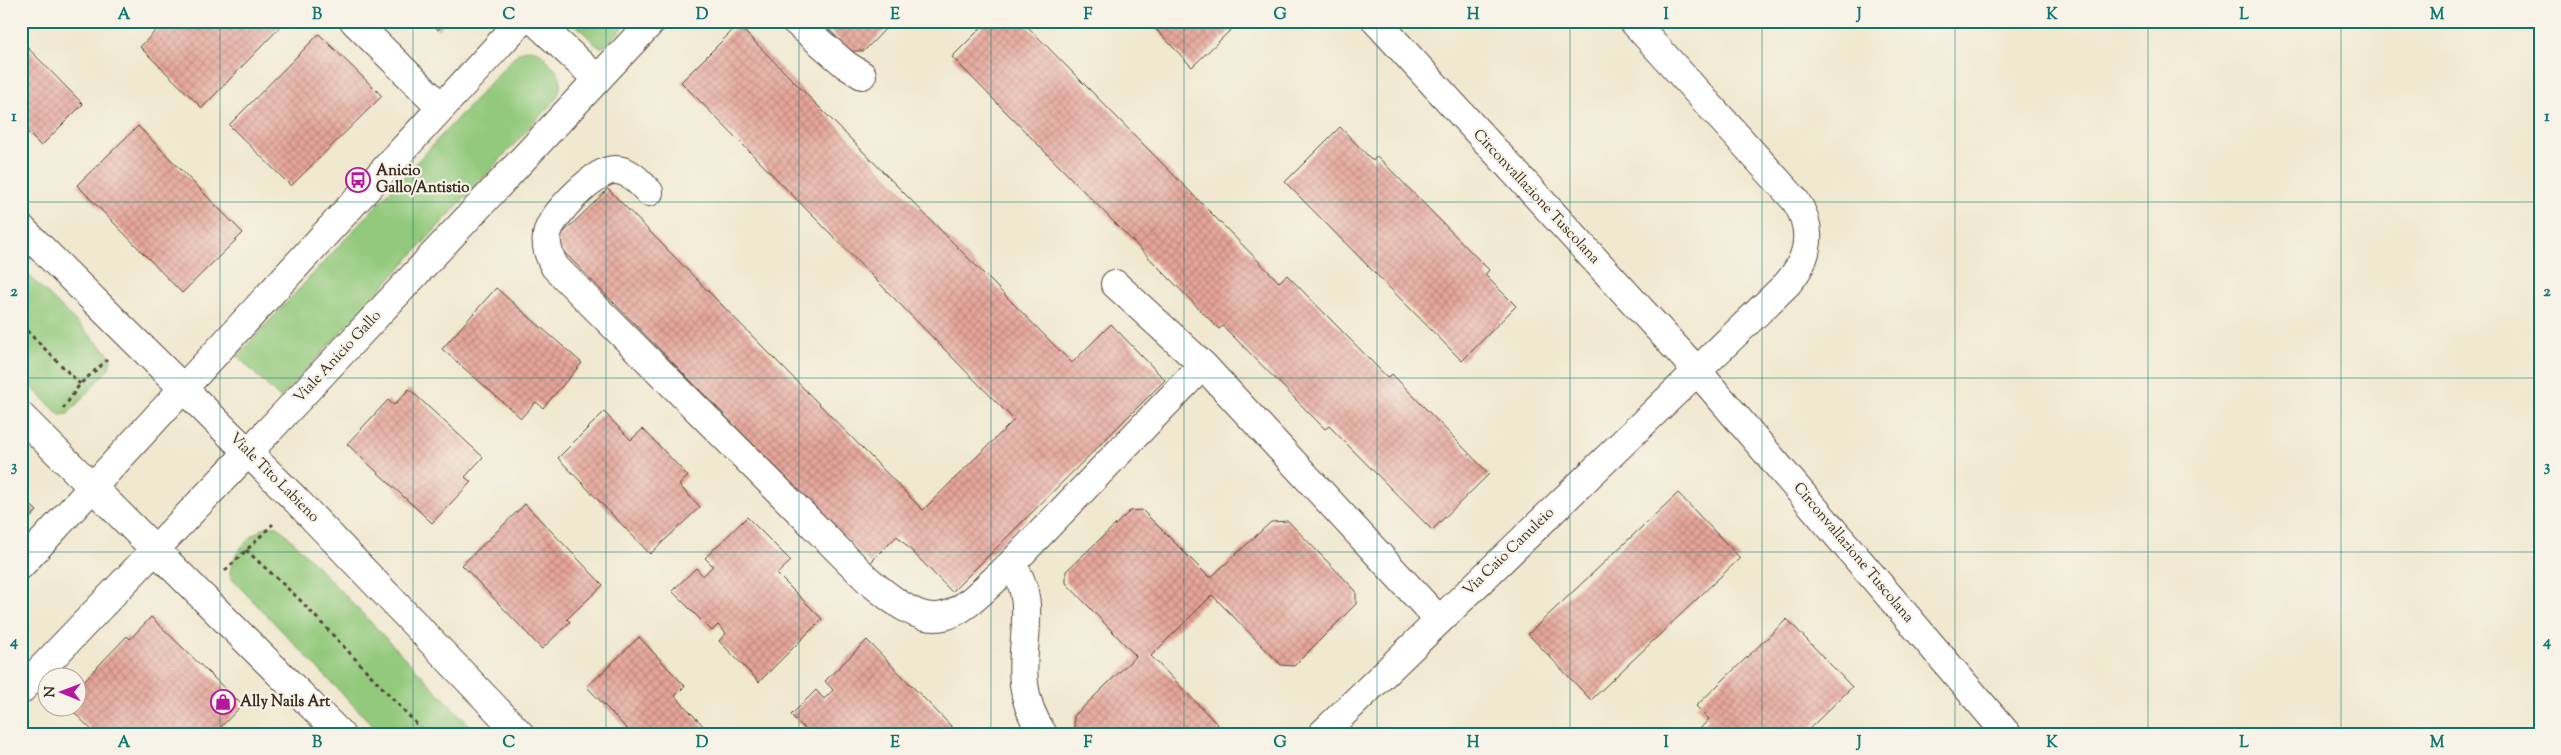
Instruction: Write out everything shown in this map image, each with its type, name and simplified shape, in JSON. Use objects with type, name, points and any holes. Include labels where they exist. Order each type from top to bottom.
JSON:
[{"type":"street","points":[[354,21],[440,106]]},
{"type":"street","points":[[21,565],[440,106],[521,21]]},
{"type":"street","points":[[535,21],[597,79]]},
{"type":"street","name":"Viale Anicio Gallo","points":[[21,690],[652,21]]},
{"type":"street","points":[[795,21],[846,65],[862,75]]},
{"type":"street","name":"Circonvallazione Tuscolana","points":[[1376,21],[1698,372],[2008,734]]},
{"type":"street","points":[[1633,21],[1795,200],[1807,226],[1808,246],[1793,277],[1698,372]]},
{"type":"street","points":[[649,192],[624,171],[614,170],[601,174],[589,182],[554,219],[548,231],[546,245],[555,267],[867,579],[915,613],[942,618],[956,613],[968,604],[1011,564],[1203,364]]},
{"type":"street","name":"Viale Tito Labieno","points":[[21,228],[184,388],[520,734]]},
{"type":"street","points":[[1114,284],[1203,364],[1438,619]]},
{"type":"street","name":"Via Caio Canuleio","points":[[1322,734],[1438,619],[1698,372]]},
{"type":"street","points":[[21,416],[92,488],[156,548],[340,734]]},
{"type":"street","points":[[1011,564],[1024,585],[1026,597],[1023,672],[1025,690],[1032,715],[1043,734]]},
{"type":"path","points":[[21,325],[80,384]]},
{"type":"path","points":[[60,413],[80,384],[111,357]]},
{"type":"path","points":[[224,572],[273,524]]},
{"type":"path","points":[[246,550],[298,598],[426,734]]},
{"type":"green space","points":[[572,21],[629,21],[607,45],[602,47],[596,45]]},
{"type":"green space","points":[[528,49],[542,54],[559,75],[561,84],[555,100],[280,398],[237,356],[518,53]]},
{"type":"green space","points":[[21,268],[109,354],[111,359],[109,368],[68,414],[60,415],[21,377]]},
{"type":"green space","points":[[268,526],[276,526],[285,533],[478,734],[381,734],[231,578],[230,571],[236,555],[248,540]]},
{"type":"building","points":[[165,21],[286,21],[202,108],[140,47]]},
{"type":"building","points":[[430,21],[447,21],[438,30]]},
{"type":"building","points":[[821,21],[893,21],[864,51],[850,51]]},
{"type":"building","points":[[988,21],[1022,21],[1279,282],[1287,275],[1388,378],[1392,374],[1489,474],[1432,530],[1329,426],[1325,429],[1223,326],[1219,329],[952,57]]},
{"type":"building","points":[[1148,21],[1240,21],[1192,67]]},
{"type":"building","points":[[738,25],[1072,363],[1111,324],[1165,380],[952,592],[897,536],[870,563],[554,242],[608,189],[923,510],[1014,420],[681,82]]},
{"type":"building","points":[[319,34],[382,96],[291,186],[229,125]]},
{"type":"building","points":[[21,41],[83,104],[41,146],[21,126]]},
{"type":"building","points":[[138,126],[243,233],[182,293],[77,185]]},
{"type":"building","points":[[1340,127],[1373,161],[1377,156],[1489,270],[1485,275],[1516,306],[1462,361],[1285,182]]},
{"type":"building","points":[[496,288],[582,363],[543,408],[536,402],[521,418],[442,349]]},
{"type":"building","points":[[409,389],[483,457],[465,477],[471,482],[432,523],[347,444],[388,400],[394,405]]},
{"type":"building","points":[[604,412],[631,440],[643,429],[688,476],[679,485],[700,507],[650,554],[558,458]]},
{"type":"building","points":[[1678,493],[1740,558],[1591,700],[1528,634]]},
{"type":"building","points":[[21,496],[37,511],[21,527]]},
{"type":"building","points":[[525,504],[603,585],[567,619],[570,622],[542,649],[462,565]]},
{"type":"building","points":[[1142,510],[1210,578],[1271,522],[1288,521],[1356,591],[1356,604],[1294,666],[1281,665],[1212,595],[1151,656],[1219,726],[1219,734],[1078,734],[1074,729],[1074,716],[1136,656],[1066,583],[1066,571],[1130,511]]},
{"type":"building","points":[[747,517],[791,561],[777,574],[822,619],[759,682],[719,641],[726,633],[718,625],[712,631],[672,591],[696,568],[703,576],[713,566],[705,558]]},
{"type":"building","points":[[151,617],[242,705],[214,734],[96,734],[79,718],[88,718],[88,677],[127,636],[130,639]]},
{"type":"building","points":[[1787,619],[1852,687],[1804,734],[1695,734],[1709,719],[1696,706]]},
{"type":"building","points":[[639,637],[685,686],[675,696],[711,734],[632,734],[587,687]]},
{"type":"building","points":[[867,640],[955,730],[950,734],[810,734],[791,715],[816,690],[824,699],[833,690],[825,681]]},
{"type":"place","name":"Anicio Gallo/Antistio","points":[[358,180]]},
{"type":"place","name":"Ally Nails Art","points":[[223,702]]}]
